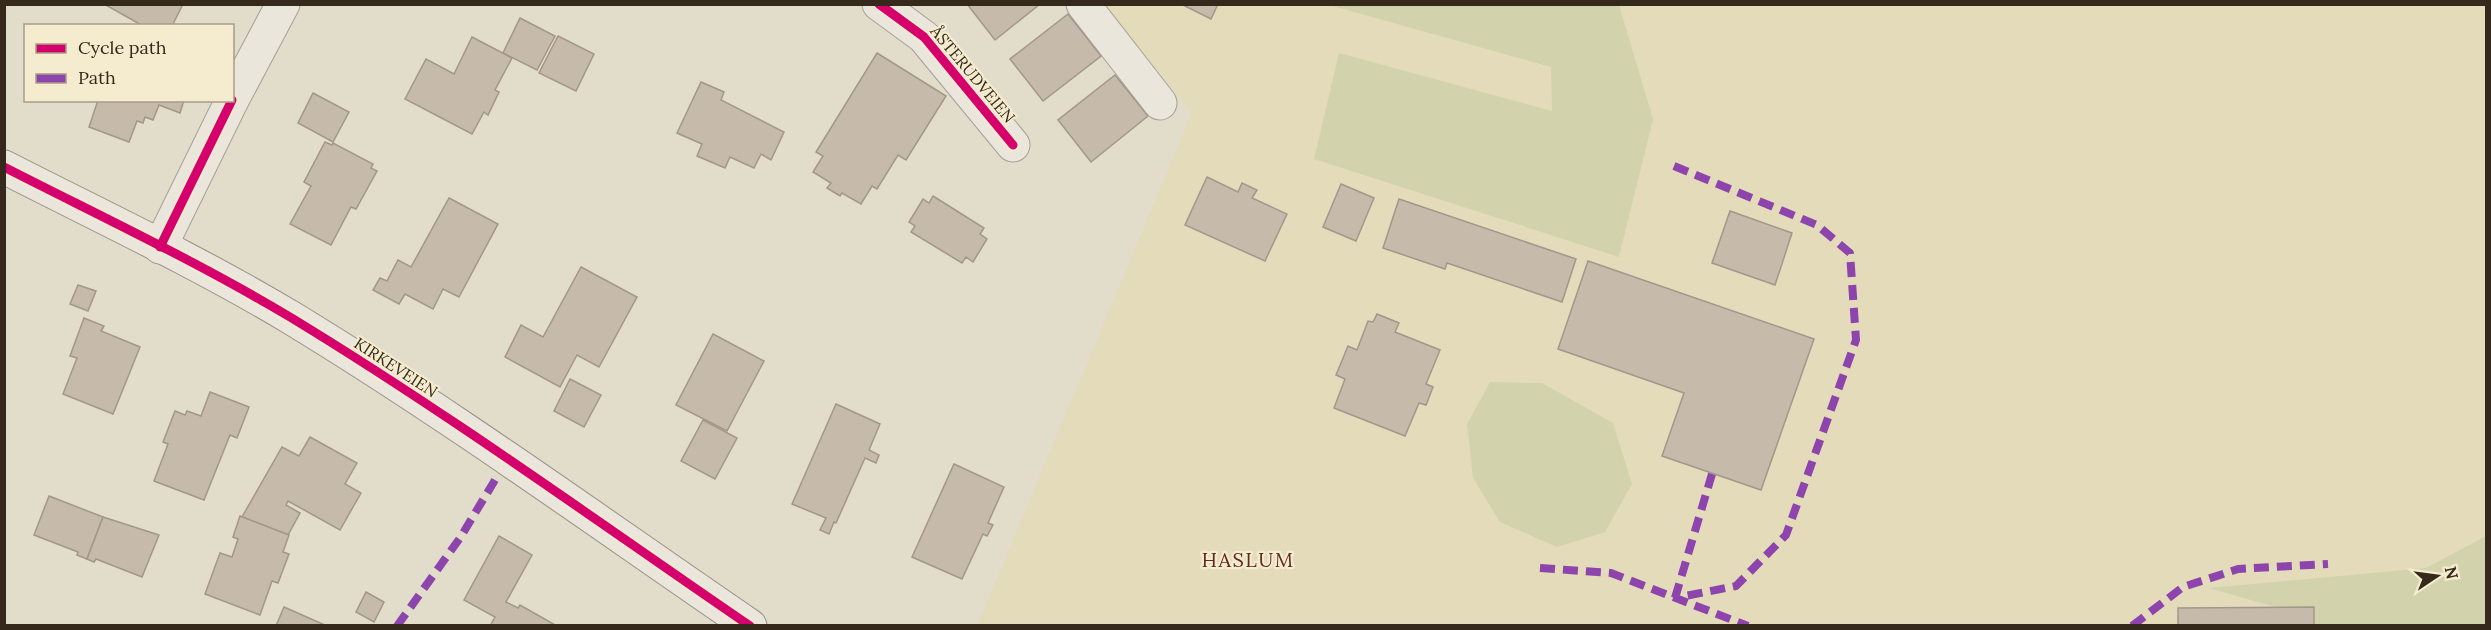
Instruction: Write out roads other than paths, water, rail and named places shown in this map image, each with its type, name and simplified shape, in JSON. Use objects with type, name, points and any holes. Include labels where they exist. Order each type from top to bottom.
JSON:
[{"type":"main road","points":[[234,96],[283,4]]},
{"type":"main road","name":"ÅSTERUDVEIEN","points":[[879,4],[924,37],[1013,145]]},
{"type":"main road","points":[[1083,4],[1160,104]]},
{"type":"main road","points":[[160,247],[231,102]]},
{"type":"main road","name":"KIRKEVEIEN","points":[[4,167],[160,247],[289,317],[361,362],[750,626]]},
{"type":"district","name":"HASLUM","points":[[1248,560]]}]
